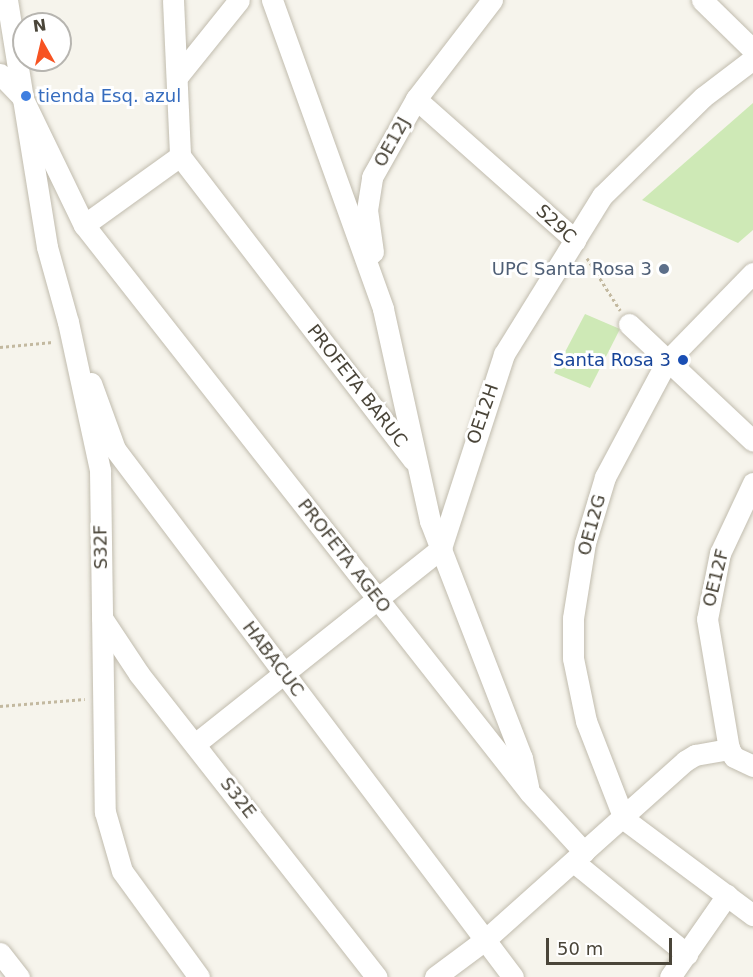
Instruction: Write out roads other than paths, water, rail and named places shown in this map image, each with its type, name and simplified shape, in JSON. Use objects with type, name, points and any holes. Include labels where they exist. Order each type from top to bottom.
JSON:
[{"type":"street","points":[[7,0],[22,97]]},
{"type":"street","points":[[84,225],[180,156],[173,0]]},
{"type":"street","points":[[178,76],[239,0]]},
{"type":"street","points":[[272,0],[383,309],[417,465]]},
{"type":"street","name":"OE12J","points":[[383,309],[367,210],[372,177],[416,99],[492,0]]},
{"type":"street","points":[[702,0],[753,50]]},
{"type":"street","name":"OE12H","points":[[441,548],[504,354],[602,196],[703,97],[753,59]]},
{"type":"street","name":"PROFETA AGEO","points":[[0,74],[22,97],[84,225],[579,857],[687,954]]},
{"type":"street","name":"S32F","points":[[22,97],[47,247],[69,331],[100,470],[105,698],[104,795],[112,843],[122,871],[139,899],[200,977]]},
{"type":"street","name":"S29C","points":[[416,99],[575,240]]},
{"type":"street","name":"PROFETA BARUC","points":[[180,156],[417,465],[441,548],[522,758],[530,793]]},
{"type":"street","name":"OE12G","points":[[624,819],[578,691],[573,618],[585,543],[605,477],[667,361],[753,273]]},
{"type":"street","points":[[630,324],[753,441]]},
{"type":"street","name":"HABACUC","points":[[69,331],[115,449],[513,977]]},
{"type":"street","name":"OE12F","points":[[729,749],[708,637],[708,604],[720,554],[753,483]]},
{"type":"street","points":[[195,744],[441,548]]},
{"type":"street","name":"S32E","points":[[102,616],[139,674],[377,977]]},
{"type":"street","points":[[435,977],[486,939],[624,819],[690,757],[729,749],[734,757],[753,766]]},
{"type":"street","points":[[624,819],[753,915]]},
{"type":"street","points":[[670,977],[727,895]]},
{"type":"street","points":[[0,953],[16,975]]},
{"type":"place","name":"tienda Esq. azul","points":[[26,96]]},
{"type":"place","name":"UPC Santa Rosa 3","points":[[664,269]]},
{"type":"place","name":"Santa Rosa 3","points":[[683,360]]}]
